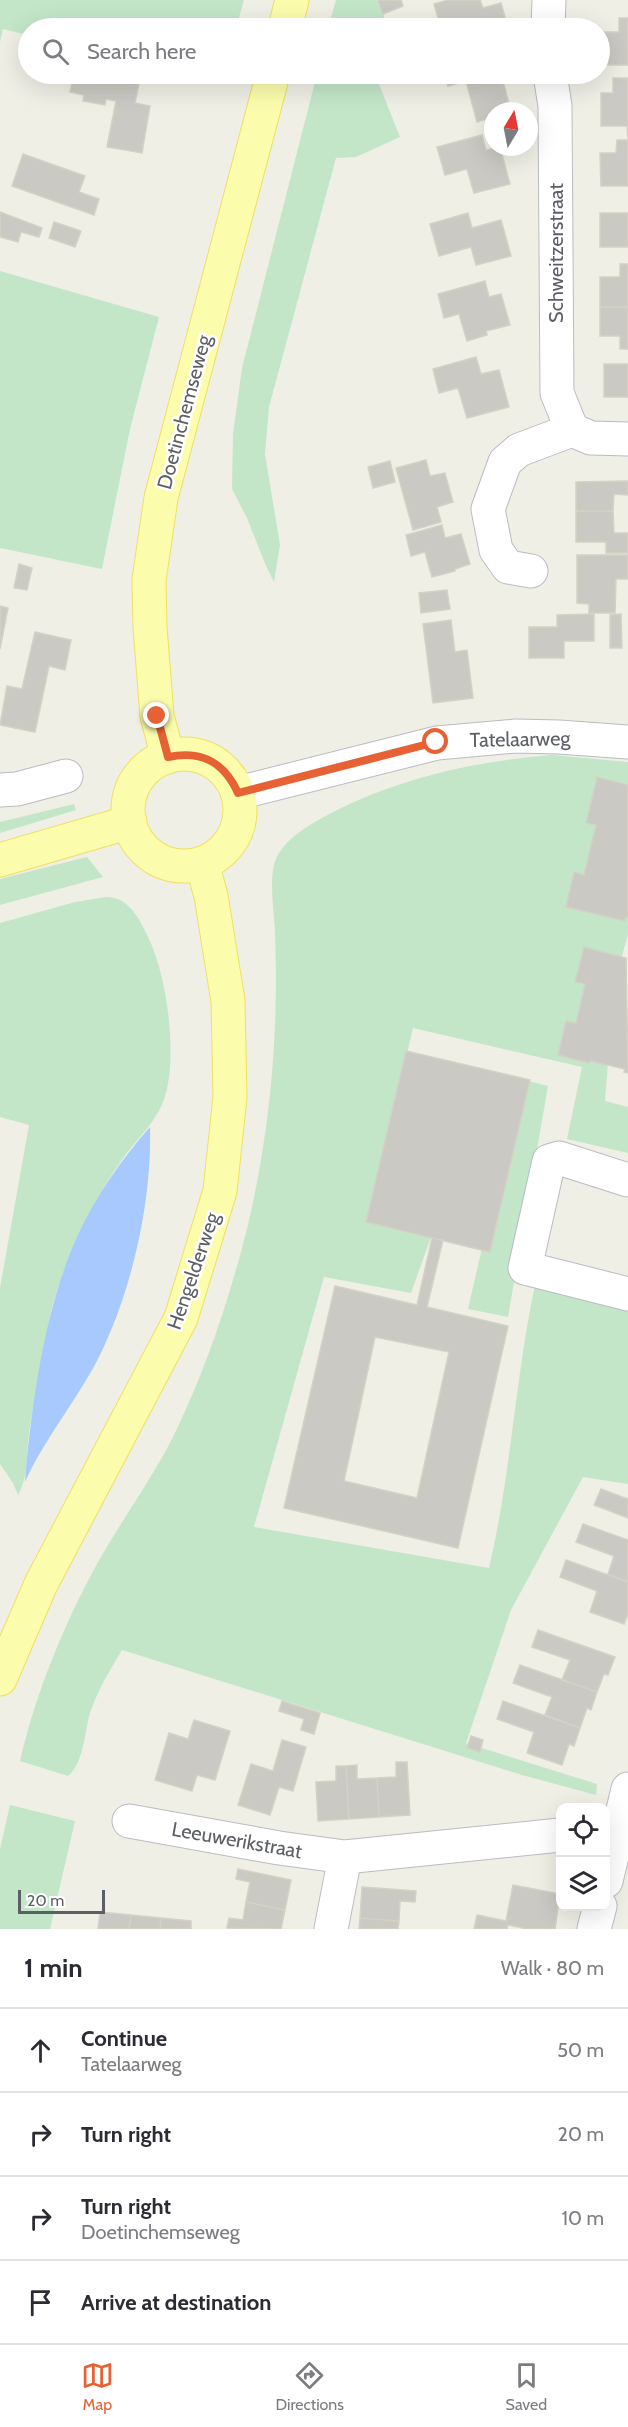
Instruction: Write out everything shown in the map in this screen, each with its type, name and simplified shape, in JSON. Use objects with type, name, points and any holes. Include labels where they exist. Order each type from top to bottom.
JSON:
[{"type":"main road","points":[[288,18],[292,0]]},
{"type":"main road","name":"Doetinchemseweg","points":[[168,757],[157,716],[150,627],[149,580],[161,498],[270,84]]},
{"type":"main road","points":[[182,754],[210,760],[232,779],[238,793],[241,814],[234,835],[221,852],[202,863],[184,866],[165,862],[149,853],[137,839],[130,822],[129,805],[137,782],[153,764],[168,757],[182,754]]},
{"type":"main road","points":[[0,860],[130,822]]},
{"type":"main road","name":"Hengelderweg","points":[[0,1679],[41,1584],[181,1318],[220,1191],[230,1097],[228,1001],[211,896],[202,863]]},
{"type":"street","points":[[548,18],[549,0]]},
{"type":"street","name":"Schweitzerstraat","points":[[552,84],[555,106],[557,393],[572,430]]},
{"type":"street","points":[[531,571],[508,567],[496,550],[488,509],[505,462],[519,450],[572,430],[591,438],[628,439]]},
{"type":"street","name":"Tatelaarweg","points":[[238,793],[436,742],[516,736],[628,742]]},
{"type":"street","points":[[0,790],[17,789],[66,776]]},
{"type":"street","points":[[628,1180],[559,1158],[549,1161],[525,1268],[628,1294]]},
{"type":"street","points":[[609,1857],[612,1830],[628,1789]]},
{"type":"street","name":"Leeuwerikstraat","points":[[129,1821],[279,1848],[345,1857],[556,1836]]},
{"type":"street","points":[[331,1929],[345,1857]]},
{"type":"street","points":[[594,1929],[599,1911]]},
{"type":"green space","points":[[0,0],[244,0],[239,18],[18,18],[18,33],[3,29],[0,42]]},
{"type":"green space","points":[[336,0],[389,0],[383,18],[331,18]]},
{"type":"green space","points":[[314,84],[379,84],[400,137],[356,157],[336,158],[269,407],[265,454],[280,545],[274,582],[232,489],[233,434],[242,368]]},
{"type":"green space","points":[[0,271],[159,317],[130,429],[102,569],[0,548]]},
{"type":"green space","points":[[552,755],[628,762],[628,934],[614,985],[605,1101],[628,1107],[628,1153],[567,1139],[582,1067],[413,1028],[368,1222],[431,1237],[411,1293],[324,1277],[254,1527],[489,1568],[503,1498],[522,1356],[535,1285],[628,1307],[628,1484],[583,1477],[511,1610],[466,1743],[597,1784],[596,1795],[522,1775],[122,1650],[94,1702],[81,1754],[74,1770],[68,1776],[20,1761],[43,1684],[74,1610],[98,1562],[173,1437],[196,1387],[240,1256],[262,1156],[271,1083],[276,1009],[272,882],[275,861],[279,853],[293,837],[310,825],[376,793],[433,774],[492,762]]},
{"type":"green space","points":[[74,804],[76,810],[0,833],[0,822]]},
{"type":"green space","points":[[87,857],[103,877],[0,905],[0,879]]},
{"type":"green space","points":[[106,897],[121,901],[132,910],[141,923],[155,953],[168,1014],[169,1076],[163,1103],[148,1127],[112,1174],[91,1209],[66,1265],[50,1318],[30,1424],[26,1473],[18,1495],[0,1464],[0,1288],[29,1125],[0,1117],[0,923],[75,902]]},
{"type":"green space","points":[[529,1081],[548,1086],[508,1317],[468,1309],[482,1248]]},
{"type":"green space","points":[[10,1805],[75,1821],[50,1929],[0,1929],[0,1849]]},
{"type":"water","points":[[150,1127],[148,1185],[138,1245],[121,1303],[99,1357],[25,1482],[41,1357],[56,1294],[66,1265],[84,1222],[100,1193]]},
{"type":"building","points":[[378,0],[401,0],[403,6],[383,14]]},
{"type":"building","points":[[448,0],[480,0],[483,8],[501,3],[505,18],[438,18],[434,4]]},
{"type":"building","points":[[619,18],[628,18],[628,65],[610,65],[610,32],[619,32]]},
{"type":"building","points":[[613,78],[628,78],[628,140],[627,126],[601,126],[601,93],[613,93]]},
{"type":"building","points":[[72,84],[139,84],[135,103],[150,106],[142,153],[107,147],[116,101],[106,99],[105,105],[83,101],[84,95],[70,92]]},
{"type":"building","points":[[467,84],[504,84],[509,102],[484,102],[484,120],[477,122]]},
{"type":"building","points":[[482,135],[484,156],[502,156],[510,184],[474,193],[467,169],[445,175],[437,147]]},
{"type":"building","points":[[617,140],[628,140],[628,186],[601,186],[600,153],[616,153]]},
{"type":"building","points":[[23,154],[85,176],[79,192],[99,199],[94,215],[12,186]]},
{"type":"building","points":[[0,212],[42,228],[39,237],[21,232],[18,242],[0,237]]},
{"type":"building","points":[[468,213],[472,228],[501,220],[511,256],[476,265],[471,247],[439,256],[430,224]]},
{"type":"building","points":[[600,213],[628,213],[628,247],[600,247]]},
{"type":"building","points":[[54,222],[81,231],[75,247],[49,238]]},
{"type":"building","points":[[620,264],[628,264],[628,307],[600,307],[600,277],[620,277]]},
{"type":"building","points":[[485,281],[489,297],[501,294],[510,325],[486,331],[487,335],[467,341],[459,314],[444,318],[438,294]]},
{"type":"building","points":[[600,307],[628,307],[628,349],[620,349],[620,336],[600,336]]},
{"type":"building","points":[[476,357],[481,374],[499,370],[509,407],[467,418],[458,388],[439,393],[433,369]]},
{"type":"building","points":[[604,364],[628,364],[628,397],[604,397]]},
{"type":"building","points":[[426,460],[430,476],[445,473],[453,502],[437,507],[441,522],[413,530],[396,468]]},
{"type":"building","points":[[390,461],[395,482],[373,488],[368,467]]},
{"type":"building","points":[[628,481],[628,495],[614,494],[613,511],[576,511],[576,482]]},
{"type":"building","points":[[576,511],[613,511],[614,533],[628,533],[628,553],[606,553],[606,542],[576,542]]},
{"type":"building","points":[[442,525],[445,538],[461,534],[470,564],[432,577],[425,552],[411,556],[406,535]]},
{"type":"building","points":[[577,555],[628,555],[628,579],[616,579],[615,613],[589,613],[589,604],[577,603]]},
{"type":"building","points":[[19,564],[32,568],[27,590],[14,588]]},
{"type":"building","points":[[447,590],[450,609],[421,613],[419,593]]},
{"type":"building","points":[[0,606],[8,608],[0,649]]},
{"type":"building","points":[[594,614],[594,641],[564,641],[564,658],[529,658],[529,627],[557,627],[557,615]]},
{"type":"building","points":[[621,614],[622,648],[610,648],[610,615]]},
{"type":"building","points":[[451,620],[455,652],[467,650],[473,698],[433,703],[423,624]]},
{"type":"building","points":[[35,632],[71,640],[65,670],[49,666],[35,732],[0,725],[7,686],[22,689]]},
{"type":"building","points":[[597,777],[628,785],[628,917],[625,921],[566,907],[574,872],[584,875],[596,825],[586,823]]},
{"type":"building","points":[[584,947],[626,958],[628,1073],[624,1072],[625,1069],[558,1055],[566,1021],[576,1023],[585,984],[575,982]]},
{"type":"building","points":[[406,1051],[530,1080],[490,1252],[366,1222]]},
{"type":"building","points":[[432,1238],[443,1240],[427,1307],[508,1326],[458,1548],[284,1508],[335,1286],[417,1305]],"holes":[[[375,1337],[449,1352],[417,1498],[344,1481]]]},
{"type":"building","points":[[601,1489],[628,1499],[628,1518],[594,1505]]},
{"type":"building","points":[[583,1524],[628,1540],[628,1582],[608,1574],[614,1556],[576,1542]]},
{"type":"building","points":[[566,1560],[628,1582],[628,1614],[624,1624],[590,1612],[597,1591],[560,1577]]},
{"type":"building","points":[[538,1630],[615,1657],[608,1675],[604,1674],[597,1692],[562,1680],[570,1660],[532,1647]]},
{"type":"building","points":[[520,1665],[597,1692],[591,1710],[587,1708],[580,1728],[545,1715],[552,1697],[513,1683]]},
{"type":"building","points":[[282,1701],[320,1713],[314,1734],[301,1730],[304,1719],[279,1711]]},
{"type":"building","points":[[503,1701],[580,1728],[574,1746],[569,1744],[562,1765],[527,1753],[534,1732],[497,1719]]},
{"type":"building","points":[[194,1720],[230,1731],[215,1780],[197,1775],[192,1791],[155,1780],[169,1733],[188,1739]]},
{"type":"building","points":[[471,1736],[483,1740],[480,1752],[467,1748]]},
{"type":"building","points":[[282,1740],[306,1747],[293,1791],[279,1787],[270,1815],[238,1805],[251,1764],[273,1771]]},
{"type":"building","points":[[396,1762],[407,1762],[410,1815],[379,1817],[377,1778],[396,1777]]},
{"type":"building","points":[[357,1765],[357,1779],[377,1778],[379,1817],[349,1819],[346,1766]]},
{"type":"building","points":[[336,1766],[346,1766],[349,1819],[318,1821],[316,1782],[336,1781]]},
{"type":"building","points":[[238,1869],[291,1880],[285,1910],[246,1902],[250,1882],[236,1879]]},
{"type":"building","points":[[513,1885],[556,1893],[558,1911],[555,1929],[528,1929],[508,1925],[507,1929],[474,1929],[477,1915],[506,1921]]},
{"type":"building","points":[[362,1887],[416,1891],[415,1902],[400,1901],[399,1921],[360,1918]]},
{"type":"building","points":[[246,1902],[285,1910],[281,1929],[227,1928],[229,1918],[243,1920]]},
{"type":"building","points":[[100,1912],[131,1915],[129,1929],[98,1929]]},
{"type":"building","points":[[131,1915],[161,1918],[160,1929],[129,1929]]},
{"type":"building","points":[[161,1918],[191,1921],[191,1929],[160,1929]]},
{"type":"building","points":[[360,1918],[399,1921],[398,1929],[359,1929]]},
{"type":"route","points":[[157,716],[168,757],[182,754],[196,755],[210,760],[232,779],[238,793],[436,742]]}]
